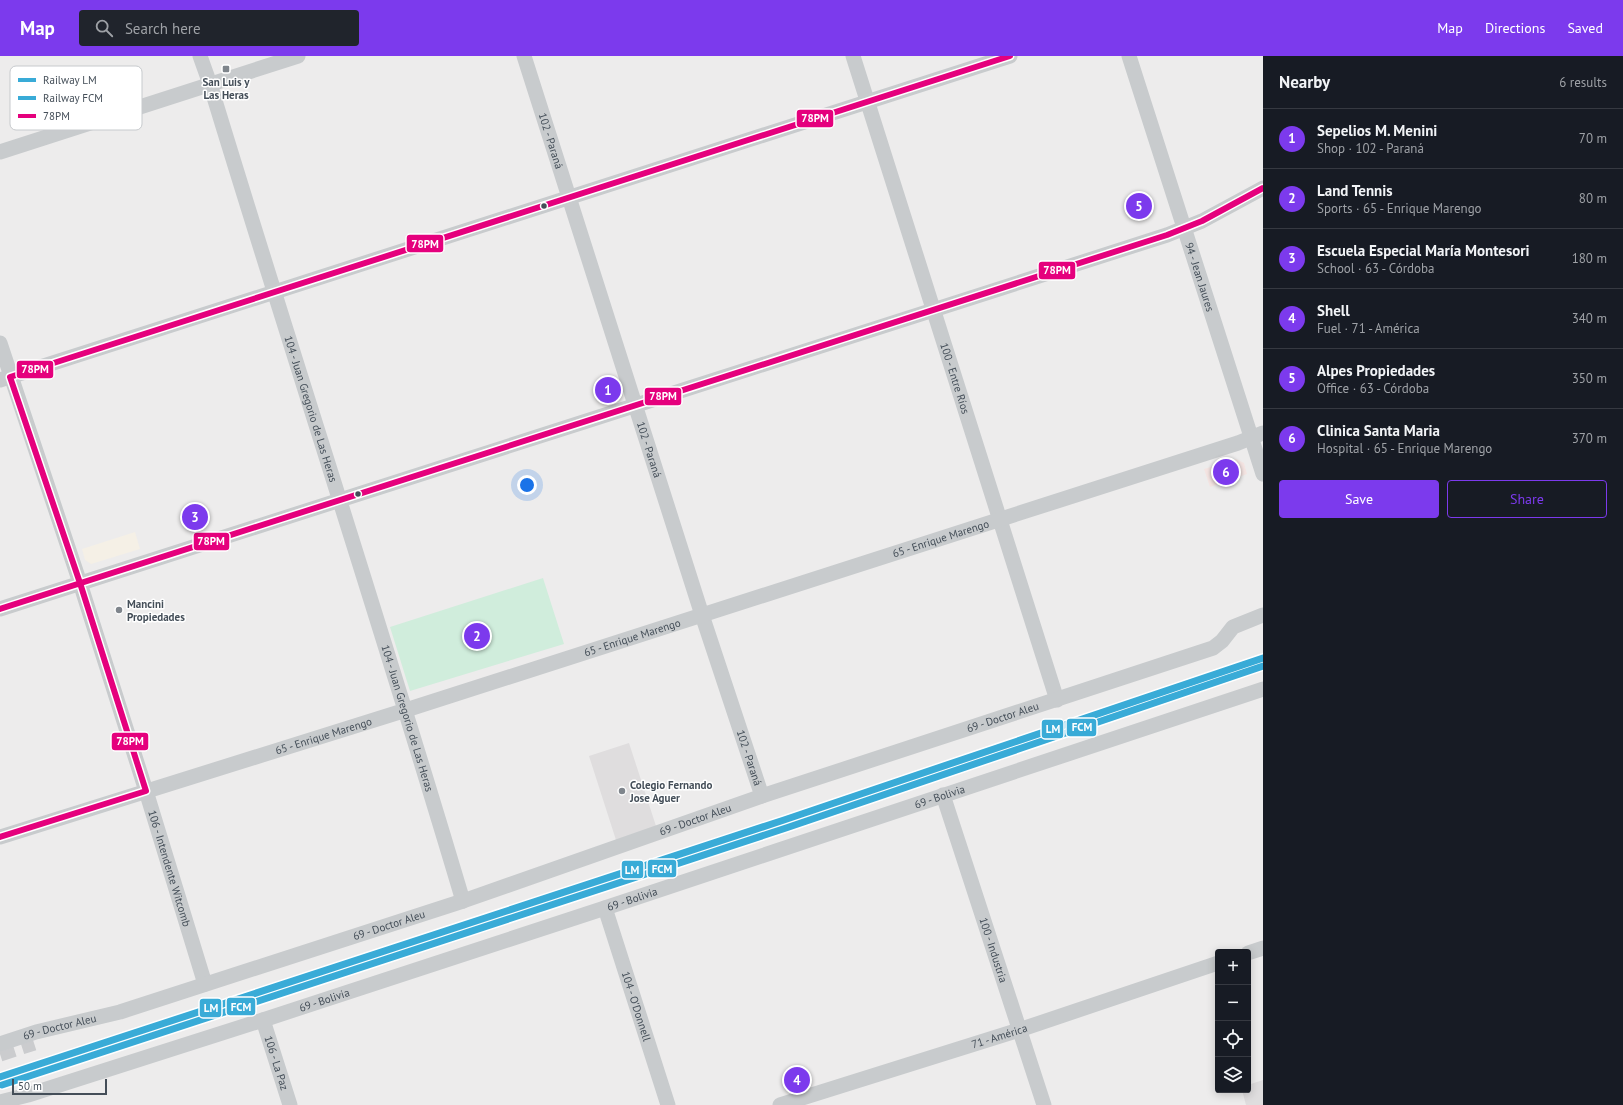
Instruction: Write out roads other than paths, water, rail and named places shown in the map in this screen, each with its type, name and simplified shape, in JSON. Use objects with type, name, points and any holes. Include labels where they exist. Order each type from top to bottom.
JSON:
[{"type":"street","name":"104 - Juan Gregorio de Las Heras","points":[[200,56],[406,710],[463,901]]},
{"type":"street","points":[[142,106],[298,56]]},
{"type":"street","name":"102 - Paraná","points":[[524,56],[702,615],[762,796]]},
{"type":"street","name":"100 - Entre Ríos","points":[[853,56],[932,310],[1057,700]]},
{"type":"street","points":[[5,378],[274,293],[569,196],[1010,56]]},
{"type":"street","name":"94 - Jean Jaures","points":[[1129,56],[1184,228],[1257,435],[1263,474]]},
{"type":"street","points":[[0,152],[68,130]]},
{"type":"street","points":[[0,609],[340,501],[635,404],[1184,228],[1202,221],[1263,188]]},
{"type":"street","name":"106 - Intendente Witcomb","points":[[0,343],[5,378],[80,584],[146,791],[205,984]]},
{"type":"street","name":"65 - Enrique Marengo","points":[[0,837],[406,710],[1257,435]]},
{"type":"street","name":"69 - Doctor Aleu","points":[[34,1043],[120,1012],[463,901],[762,796],[1213,648],[1222,641],[1233,627],[1263,615]]},
{"type":"street","name":"69 - Bolivia","points":[[0,1102],[28,1095],[263,1020],[1263,689]]},
{"type":"street","name":"100 - Industria","points":[[943,795],[1044,1105]]},
{"type":"street","name":"104 - O'Donnell","points":[[605,908],[668,1105]]},
{"type":"street","points":[[1251,952],[1263,948]]},
{"type":"street","name":"71 - América","points":[[780,1105],[1019,1030],[1215,965]]},
{"type":"street","name":"69 - Doctor Aleu","points":[[0,1044],[36,1032],[120,1012]]},
{"type":"street","name":"106 - La Paz","points":[[263,1020],[290,1105]]},
{"type":"tunnel","points":[[0,1054],[34,1043]]},
{"type":"rail line","name":"LM","points":[[0,1077],[784,820],[1263,658]]},
{"type":"rail line","name":"FCM","points":[[2,1085],[786,828],[1263,666]]},
{"type":"place","name":"San Luis y Las Heras","points":[[226,69]]},
{"type":"place","name":"Alpes Propiedades","points":[[1139,206]]},
{"type":"place","name":"Sepelios M. Menini","points":[[608,390]]},
{"type":"place","name":"Clinica Santa Maria","points":[[1226,472]]},
{"type":"place","name":"Escuela Especial María Montesori","points":[[195,517]]},
{"type":"place","name":"Mancini Propiedades","points":[[119,610]]},
{"type":"place","name":"Land Tennis","points":[[477,636]]},
{"type":"place","name":"Colegio Fernando Jose Aguer","points":[[622,791]]},
{"type":"place","name":"Shell","points":[[797,1080]]}]
